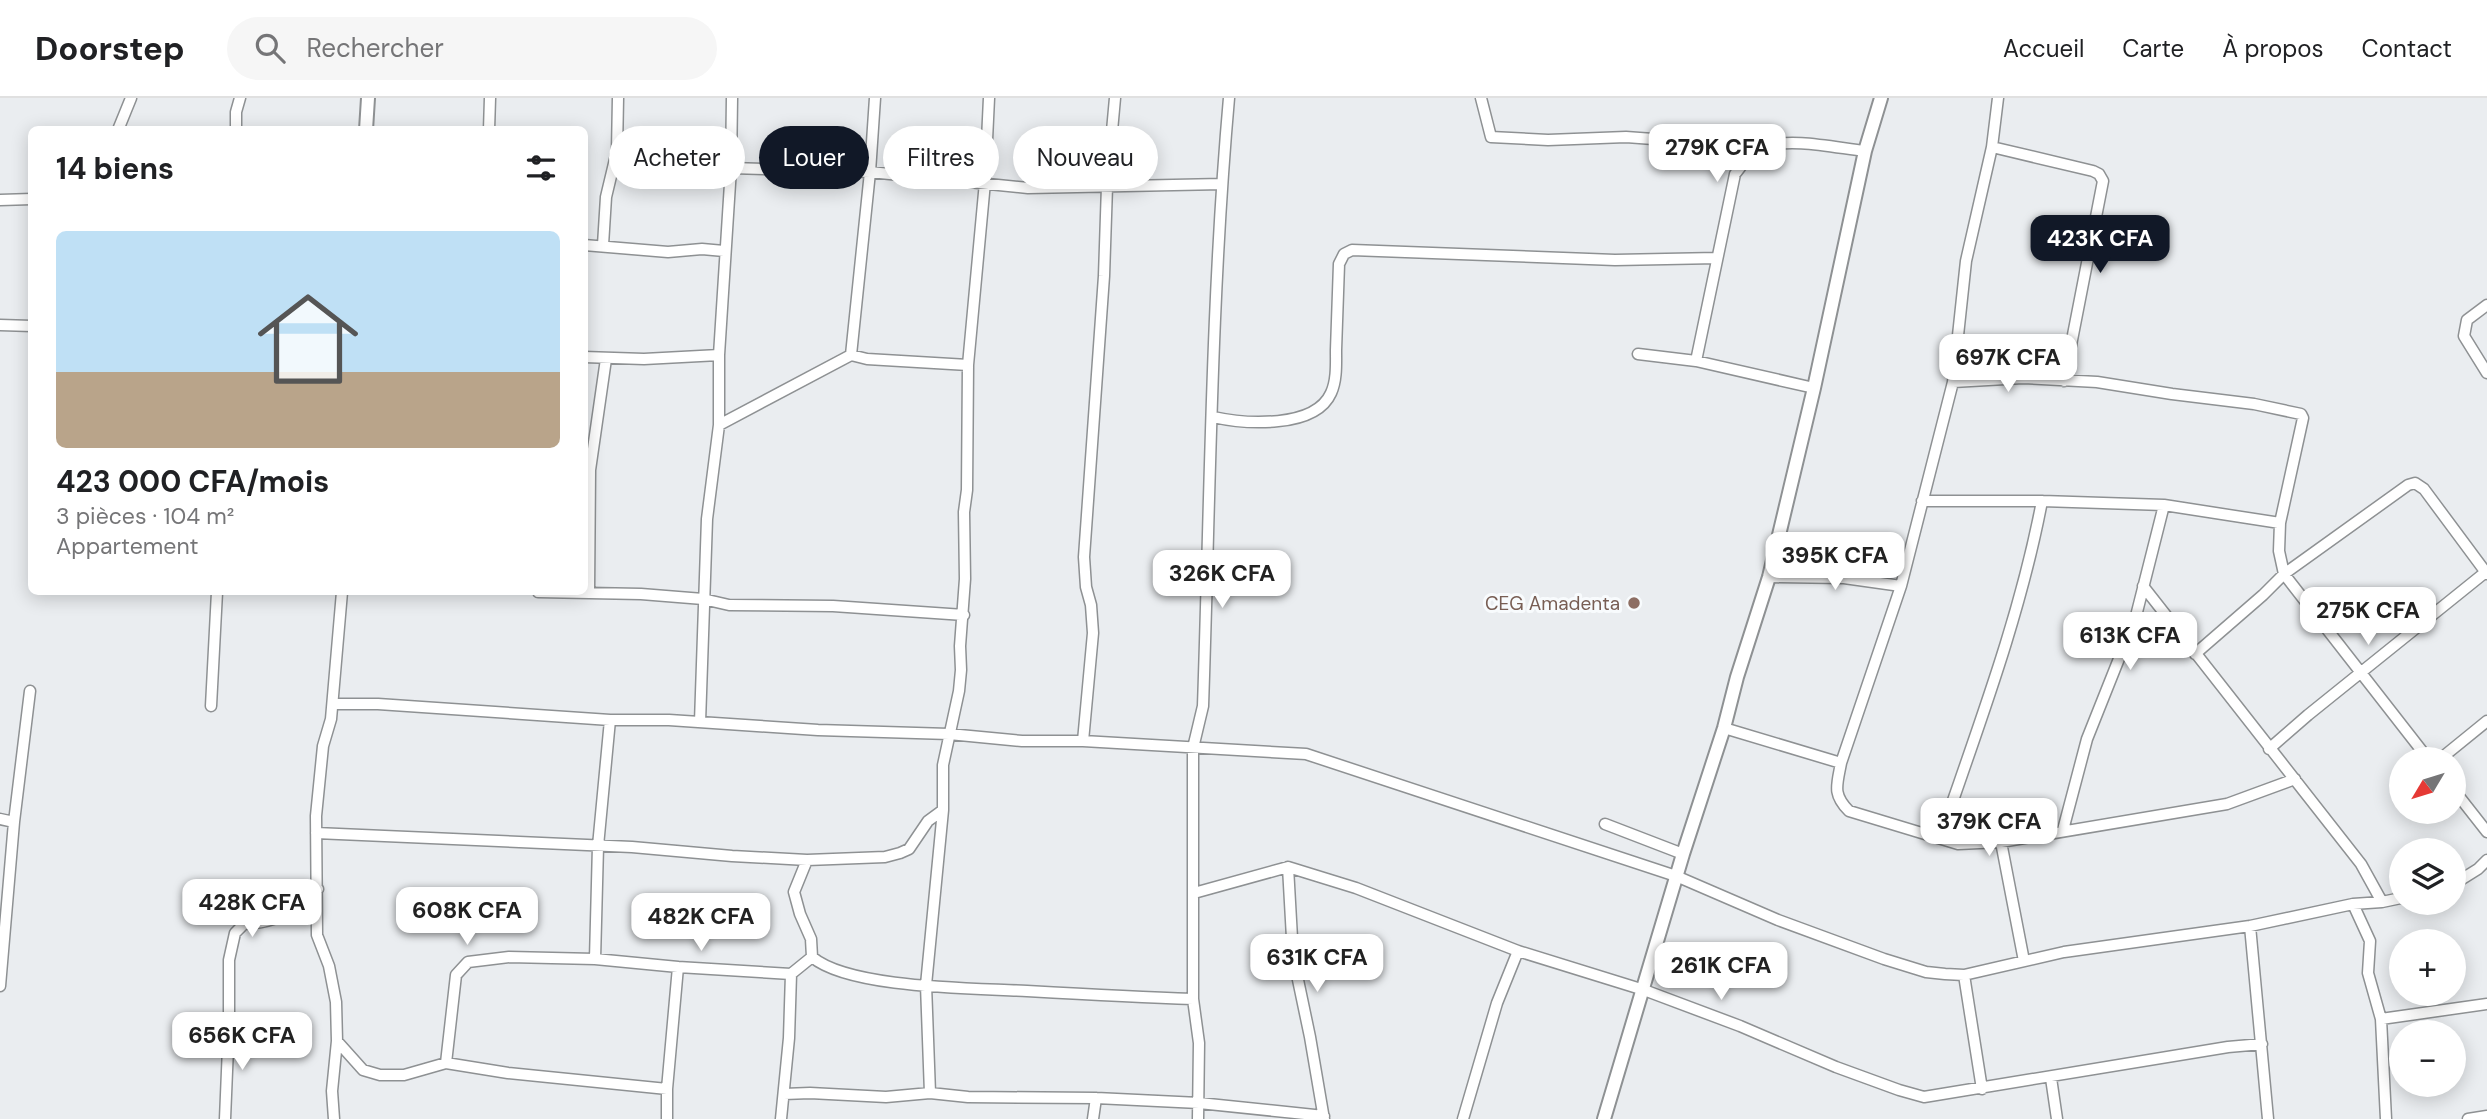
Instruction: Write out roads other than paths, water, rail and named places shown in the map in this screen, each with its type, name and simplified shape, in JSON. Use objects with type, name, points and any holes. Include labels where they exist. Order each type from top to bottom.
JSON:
[{"type":"street","points":[[120,126],[131,98]]},
{"type":"street","points":[[236,126],[240,98]]},
{"type":"street","points":[[366,126],[368,98]]},
{"type":"street","points":[[489,126],[490,98]]},
{"type":"street","points":[[603,245],[606,197],[617,151],[618,98]]},
{"type":"street","points":[[732,98],[732,126]]},
{"type":"street","points":[[851,355],[875,98]]},
{"type":"street","points":[[988,126],[989,98]]},
{"type":"street","points":[[1112,126],[1115,98]]},
{"type":"street","points":[[1198,1119],[1199,1042],[1193,999],[1193,748],[1203,706],[1222,184],[1229,98]]},
{"type":"street","points":[[1481,98],[1490,137],[1548,140],[1626,137],[1761,147],[1799,144],[1865,151]]},
{"type":"street","points":[[1604,1119],[1769,577],[1814,388],[1865,151],[1881,98]]},
{"type":"street","points":[[1998,98],[1992,148],[1966,261],[1953,382],[1901,586],[1841,763],[1836,788],[1838,801],[1849,811],[1958,844],[2001,842],[2227,804],[2295,779]]},
{"type":"street","points":[[1696,361],[1735,174],[1746,159],[1761,147]]},
{"type":"street","points":[[1992,148],[2092,171],[2099,174],[2103,181],[2064,381]]},
{"type":"street","points":[[745,168],[883,173]]},
{"type":"street","points":[[1158,185],[1222,184]]},
{"type":"street","points":[[700,722],[707,520],[719,425],[719,355],[729,189]]},
{"type":"street","points":[[930,1093],[926,985],[943,810],[943,765],[958,691],[964,615],[968,365],[984,189]]},
{"type":"street","points":[[1083,741],[1093,633],[1084,557],[1104,276],[1107,189]]},
{"type":"street","points":[[0,200],[28,199]]},
{"type":"street","points":[[588,245],[668,252],[702,249],[724,251]]},
{"type":"street","points":[[1213,417],[1239,423],[1269,421],[1303,417],[1322,407],[1332,392],[1335,372],[1339,264],[1344,254],[1352,250],[1615,260],[1717,258]]},
{"type":"street","points":[[2487,305],[2468,320],[2464,336],[2487,373]]},
{"type":"street","points":[[0,325],[28,326]]},
{"type":"street","points":[[1638,354],[1696,361],[1814,388]]},
{"type":"street","points":[[588,357],[644,359],[719,355]]},
{"type":"street","points":[[719,425],[851,355],[867,359],[968,365]]},
{"type":"street","points":[[606,359],[590,470],[589,593],[703,599],[729,605],[833,606],[964,615]]},
{"type":"street","points":[[1953,382],[2023,378],[2097,382],[2254,404],[2301,415],[2303,418],[2280,523],[2279,551],[2284,574],[2419,747]]},
{"type":"street","points":[[2195,654],[2284,574],[2408,485],[2415,483],[2424,489],[2486,573],[2269,749]]},
{"type":"street","points":[[1922,501],[2164,505],[2280,523]]},
{"type":"street","points":[[1940,838],[2004,652],[2031,558],[2042,501]]},
{"type":"street","points":[[2063,830],[2087,739],[2136,615],[2164,505]]},
{"type":"street","points":[[1769,577],[1844,578],[1901,586]]},
{"type":"street","points":[[2143,586],[2361,864],[2382,902]]},
{"type":"street","points":[[211,706],[217,595]]},
{"type":"street","points":[[334,1119],[332,1091],[337,1041],[336,1002],[329,966],[317,935],[316,833],[323,746],[333,704],[342,595]]},
{"type":"street","points":[[0,986],[2,942],[30,691]]},
{"type":"street","points":[[333,704],[378,704],[610,720],[949,734],[1022,741],[1083,741],[1306,754],[1676,876],[1778,920],[1926,972],[1964,975],[2064,953],[2250,926],[2354,904],[2389,901]]},
{"type":"street","points":[[595,960],[598,846],[610,720]]},
{"type":"street","points":[[2455,747],[2487,721]]},
{"type":"street","points":[[1724,727],[1841,763]]},
{"type":"street","points":[[2466,805],[2487,832]]},
{"type":"street","points":[[316,833],[598,846],[807,860],[885,857],[900,853],[909,849],[928,821],[943,810]]},
{"type":"street","points":[[0,819],[15,822]]},
{"type":"street","points":[[1605,824],[1683,854]]},
{"type":"street","points":[[2001,842],[2024,961]]},
{"type":"street","points":[[807,860],[794,892],[797,907],[811,939],[812,957]]},
{"type":"street","points":[[2466,877],[2478,870],[2487,860]]},
{"type":"street","points":[[1194,893],[1288,867],[1356,888],[1518,951],[1644,990],[1740,1026],[1836,1067],[1924,1097],[2228,1047],[2262,1044]]},
{"type":"street","points":[[784,1094],[886,1097],[930,1093],[968,1097],[1096,1098],[1199,1103],[1324,1118],[1293,956],[1288,867]]},
{"type":"street","points":[[225,1119],[229,960],[235,933],[244,924],[268,923],[283,916],[318,889]]},
{"type":"street","points":[[2354,904],[2370,941],[2368,973],[2381,1019],[2386,1119]]},
{"type":"street","points":[[2250,926],[2268,1119]]},
{"type":"street","points":[[1463,1119],[1497,1003],[1518,951]]},
{"type":"street","points":[[446,1063],[456,975],[468,962],[509,957],[595,960],[791,974],[812,957]]},
{"type":"street","points":[[812,957],[837,971],[879,980],[926,985],[1193,999]]},
{"type":"street","points":[[667,1119],[667,1089],[678,967]]},
{"type":"street","points":[[781,1119],[791,974]]},
{"type":"street","points":[[1964,975],[1982,1089]]},
{"type":"street","points":[[2381,1019],[2487,1004]]},
{"type":"street","points":[[337,1041],[363,1070],[380,1075],[404,1076],[446,1063],[508,1073],[667,1089]]},
{"type":"street","points":[[2051,1077],[2057,1119]]},
{"type":"street","points":[[1093,1119],[1096,1098]]},
{"type":"street","points":[[2468,1119],[2487,1116]]},
{"type":"place","name":"CEG Amadenta","points":[[1634,603]]}]
